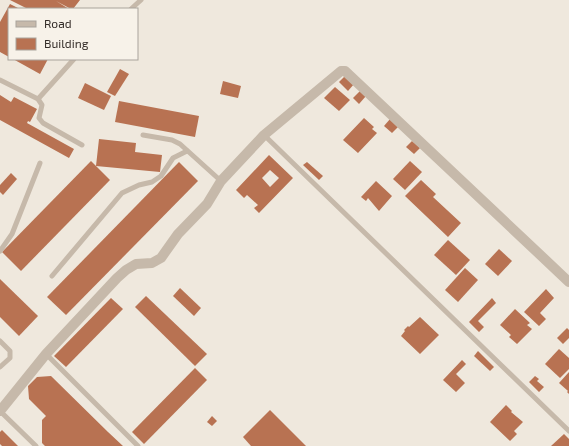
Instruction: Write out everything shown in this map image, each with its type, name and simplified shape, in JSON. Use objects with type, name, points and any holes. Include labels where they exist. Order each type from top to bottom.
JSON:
[{"type":"street","points":[[0,411],[46,354],[117,278],[136,264],[152,263],[161,258],[178,234],[207,204],[221,180],[264,135],[341,71],[346,71],[569,282]]},
{"type":"lane","points":[[132,8],[141,0]]},
{"type":"lane","points":[[38,99],[73,60]]},
{"type":"lane","points":[[0,80],[38,99],[42,105],[39,118],[42,123],[82,145]]},
{"type":"lane","points":[[143,135],[172,140],[180,144],[221,180]]},
{"type":"lane","points":[[264,135],[569,431]]},
{"type":"lane","points":[[52,276],[122,193],[139,185],[152,182],[161,176],[173,158],[187,150]]},
{"type":"lane","points":[[0,251],[12,234],[40,163]]},
{"type":"lane","points":[[0,341],[10,351],[10,358],[0,367]]},
{"type":"lane","points":[[46,354],[138,446]]},
{"type":"lane","points":[[0,411],[36,446]]},
{"type":"building","points":[[10,0],[80,0],[74,8],[69,8],[56,1],[67,8],[26,8]]},
{"type":"building","points":[[10,4],[18,8],[8,8],[8,56],[0,52],[0,22]]},
{"type":"building","points":[[15,60],[47,60],[40,74]]},
{"type":"building","points":[[120,69],[129,74],[115,96],[107,92]]},
{"type":"building","points":[[345,76],[354,84],[348,91],[339,82]]},
{"type":"building","points":[[223,81],[241,86],[238,98],[220,94]]},
{"type":"building","points":[[85,83],[111,96],[104,110],[78,98]]},
{"type":"building","points":[[335,87],[350,100],[339,111],[324,98]]},
{"type":"building","points":[[360,91],[366,96],[359,104],[353,98]]},
{"type":"building","points":[[0,95],[11,102],[14,97],[37,109],[30,122],[28,121],[27,123],[74,149],[69,158],[0,120]]},
{"type":"building","points":[[119,101],[199,116],[195,137],[115,122]]},
{"type":"building","points":[[364,118],[374,127],[372,129],[377,133],[358,153],[343,140]]},
{"type":"building","points":[[390,119],[398,127],[392,133],[384,126]]},
{"type":"building","points":[[99,139],[136,143],[135,152],[162,155],[160,172],[96,166]]},
{"type":"building","points":[[412,141],[420,148],[414,154],[406,147]]},
{"type":"building","points":[[269,155],[293,178],[259,213],[254,208],[258,205],[247,195],[244,198],[236,190]],"holes":[[[270,170],[279,178],[270,187],[262,178]]]},
{"type":"building","points":[[91,161],[110,180],[21,271],[2,252]]},
{"type":"building","points":[[410,161],[422,172],[405,190],[393,179]]},
{"type":"building","points":[[179,162],[198,181],[66,315],[47,297]]},
{"type":"building","points":[[307,162],[323,176],[319,180],[303,165]]},
{"type":"building","points":[[11,173],[17,179],[3,195],[0,192],[0,185]]},
{"type":"building","points":[[421,180],[436,194],[433,197],[461,223],[448,237],[405,196]]},
{"type":"building","points":[[376,181],[392,196],[379,211],[368,198],[366,201],[361,197]]},
{"type":"building","points":[[448,240],[470,260],[456,275],[434,255]]},
{"type":"building","points":[[499,249],[512,261],[498,276],[485,264]]},
{"type":"building","points":[[465,268],[478,280],[458,302],[445,290]]},
{"type":"building","points":[[0,279],[38,316],[19,336],[0,317]]},
{"type":"building","points":[[180,288],[201,308],[194,316],[173,296]]},
{"type":"building","points":[[546,289],[554,298],[540,313],[546,319],[539,326],[524,312]]},
{"type":"building","points":[[146,296],[207,354],[195,366],[135,307]]},
{"type":"building","points":[[111,298],[123,309],[66,367],[54,356]]},
{"type":"building","points":[[492,298],[496,303],[478,321],[484,327],[479,332],[469,322]]},
{"type":"building","points":[[515,309],[530,323],[527,325],[532,329],[517,344],[509,337],[511,335],[500,325]]},
{"type":"building","points":[[420,317],[439,335],[420,354],[401,336],[408,326],[409,327]]},
{"type":"building","points":[[567,328],[569,330],[569,338],[563,344],[557,338]]},
{"type":"building","points":[[559,349],[569,358],[569,369],[560,378],[545,364]]},
{"type":"building","points":[[478,351],[494,367],[490,371],[474,356]]},
{"type":"building","points":[[462,360],[466,364],[456,374],[465,383],[456,392],[443,380]]},
{"type":"building","points":[[195,368],[207,380],[144,444],[132,432]]},
{"type":"building","points":[[569,372],[569,394],[567,392],[568,391],[559,383]]},
{"type":"building","points":[[51,376],[123,446],[45,446],[42,443],[42,420],[46,416],[29,399],[28,386],[37,377]]},
{"type":"building","points":[[535,376],[539,379],[537,381],[544,387],[539,392],[529,382]]},
{"type":"building","points":[[506,405],[512,411],[511,412],[523,422],[514,431],[517,434],[510,441],[490,422]]},
{"type":"building","points":[[270,410],[306,446],[251,446],[243,437]]},
{"type":"building","points":[[212,416],[217,421],[212,426],[207,422]]},
{"type":"building","points":[[2,430],[18,446],[2,446],[0,444],[0,432]]},
{"type":"building","points":[[564,434],[569,439],[569,446],[551,446]]}]
